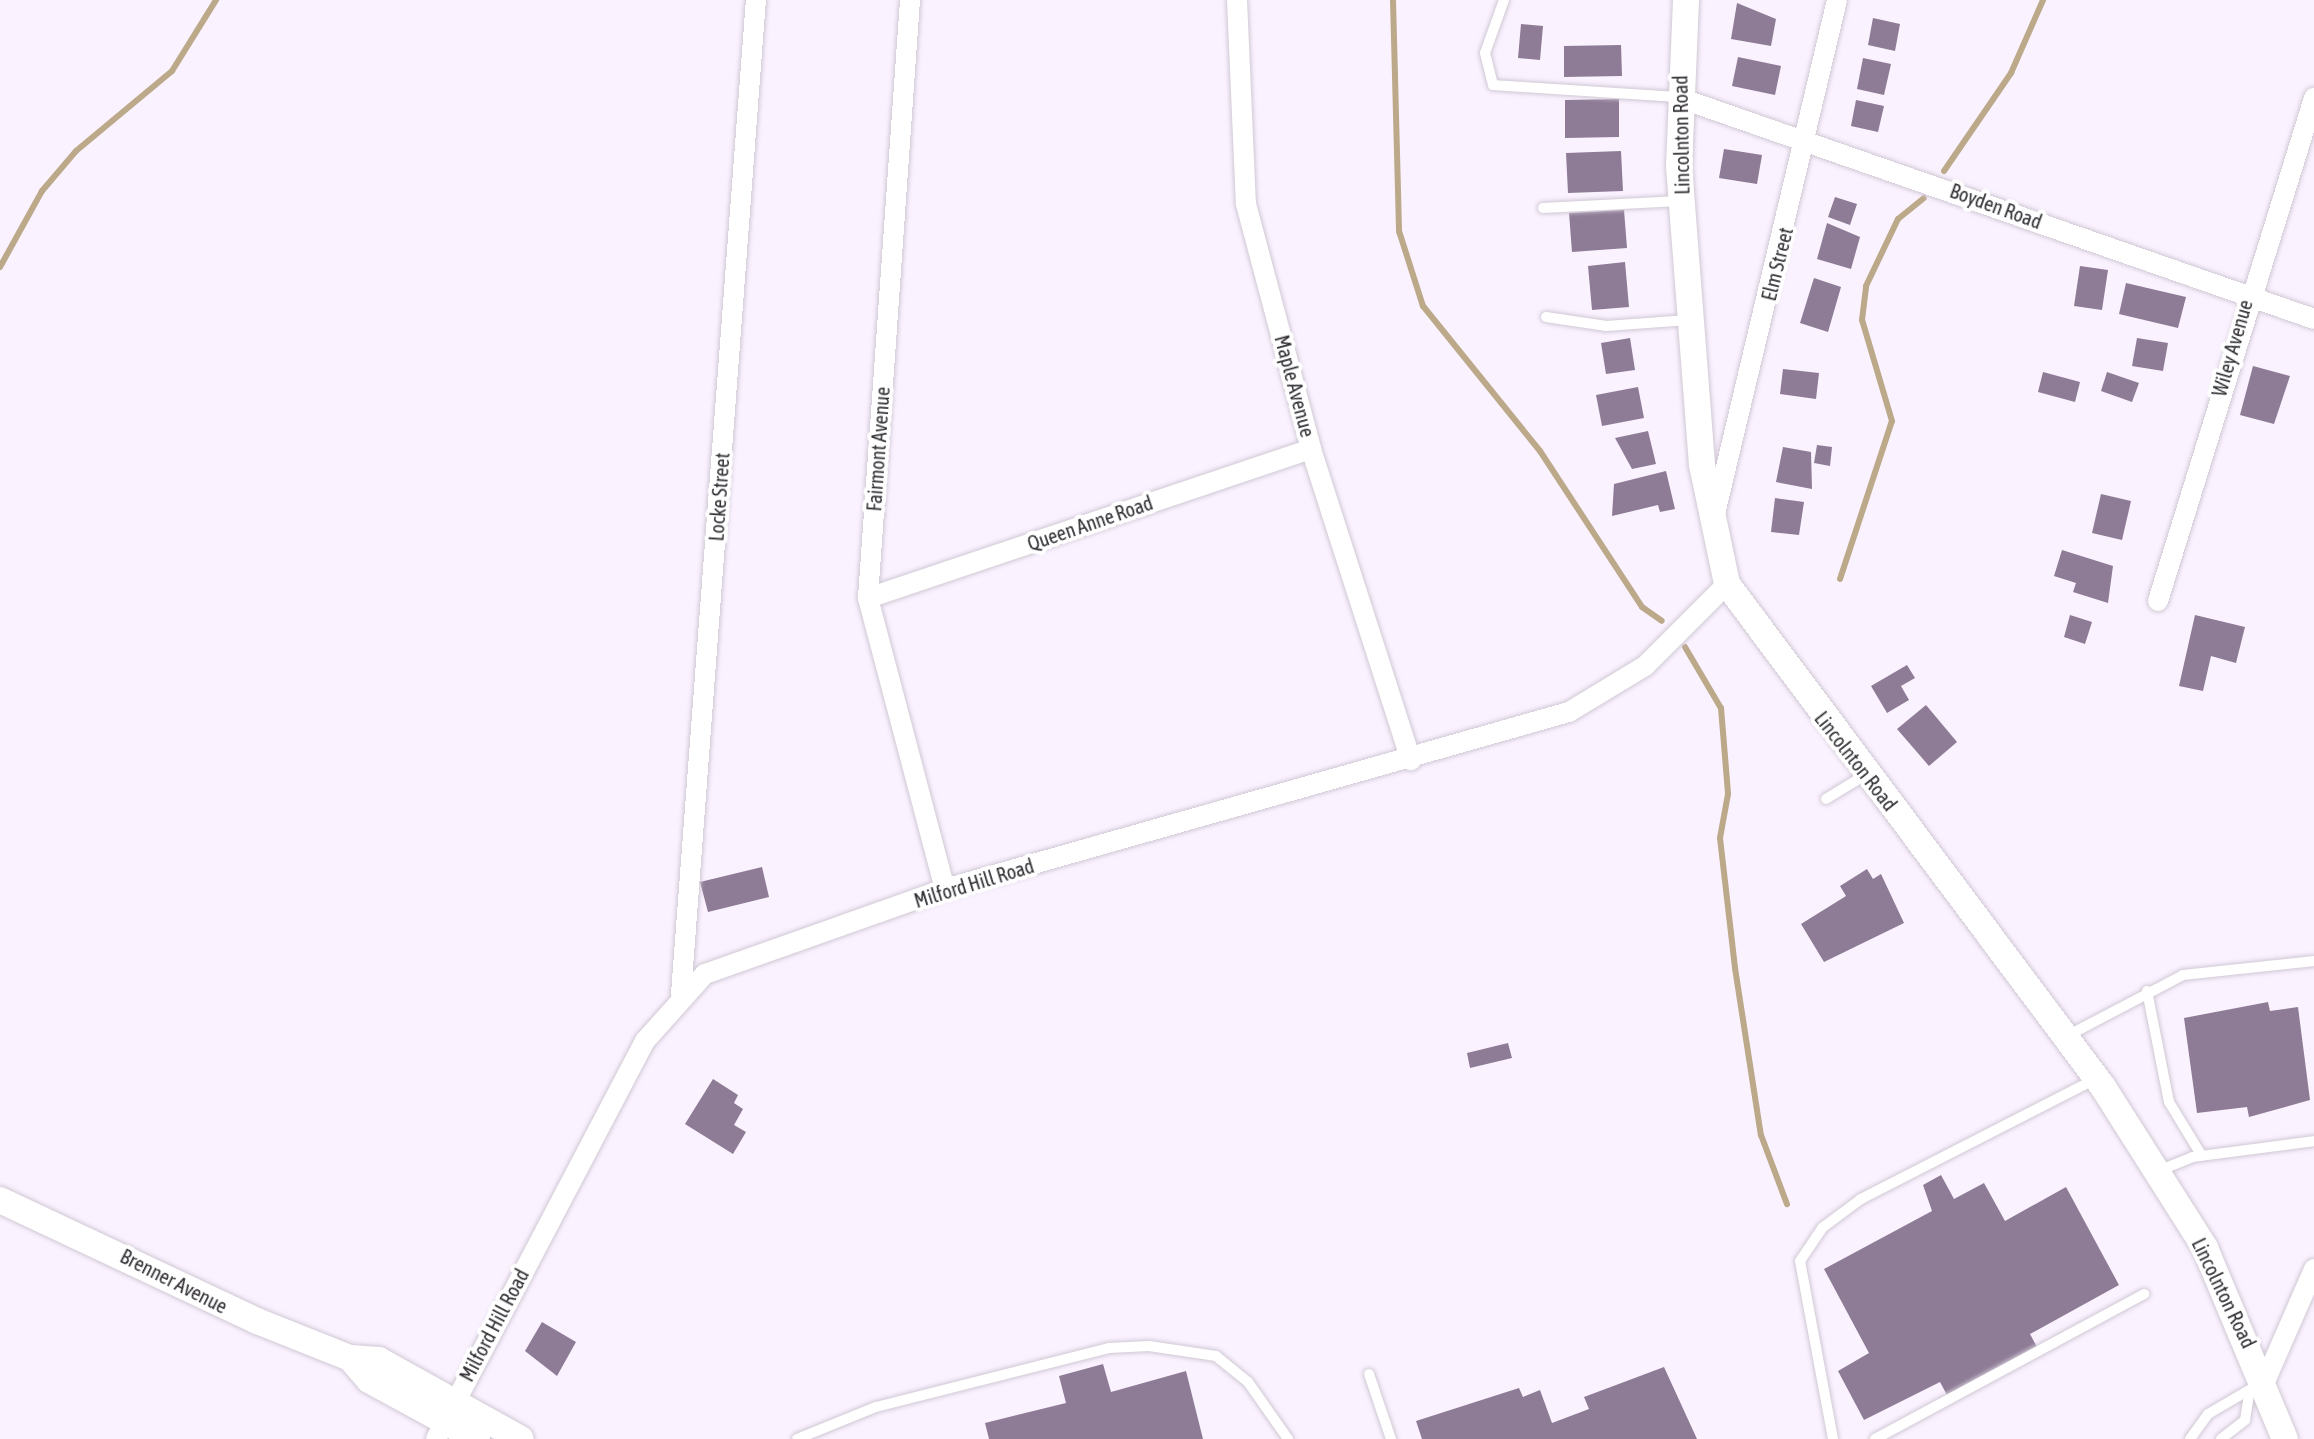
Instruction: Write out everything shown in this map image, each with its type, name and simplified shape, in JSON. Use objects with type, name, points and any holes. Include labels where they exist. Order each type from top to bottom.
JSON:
[{"type":"street","name":"Locke Street","points":[[681,994],[756,0]]},
{"type":"street","name":"Fairmont Avenue","points":[[910,0],[868,598],[945,889]]},
{"type":"street","name":"Maple Avenue","points":[[1237,0],[1246,204],[1311,449],[1411,760]]},
{"type":"street","name":"Lincolnton Road","points":[[1686,0],[1677,97],[1682,201],[1712,526],[1727,584],[2097,1078],[2205,1248],[2257,1387],[2285,1439]]},
{"type":"street","name":"Elm Street","points":[[1712,526],[1808,138],[1837,0]]},
{"type":"street","name":"Boyden Road","points":[[1677,97],[1808,138],[2314,319]]},
{"type":"street","name":"Wiley Avenue","points":[[2158,601],[2247,297],[2314,98]]},
{"type":"street","name":"Queen Anne Road","points":[[868,598],[1311,449]]},
{"type":"street","name":"Milford Hill Road","points":[[445,1420],[645,1041],[681,994],[730,962],[945,889],[1411,760],[1569,712],[1645,666],[1727,584]]},
{"type":"street","name":"Brenner Avenue","points":[[0,1200],[350,1358],[369,1380],[477,1439]]},
{"type":"street","points":[[2257,1387],[2314,1269]]},
{"type":"street","name":"Brenner Avenue","points":[[445,1420],[521,1439]]},
{"type":"lane","points":[[1504,0],[1485,53],[1493,85],[1677,97]]},
{"type":"lane","points":[[1543,208],[1682,201]]},
{"type":"lane","points":[[1546,317],[1606,326],[1691,320]]},
{"type":"lane","points":[[1826,799],[1867,774]]},
{"type":"lane","points":[[2065,1037],[2147,991],[2229,965],[2314,961]]},
{"type":"lane","points":[[2147,991],[2169,1102],[2202,1156]]},
{"type":"lane","points":[[1833,1439],[1800,1261],[1822,1228],[1861,1199],[2097,1078]]},
{"type":"lane","points":[[2157,1172],[2202,1156],[2314,1141]]},
{"type":"lane","points":[[1875,1439],[2144,1294]]},
{"type":"lane","points":[[797,1439],[876,1407],[1109,1348],[1149,1346],[1216,1356],[1248,1382],[1288,1439]]},
{"type":"lane","points":[[1369,1374],[1391,1439]]},
{"type":"lane","points":[[2190,1439],[2208,1414],[2257,1387]]},
{"type":"lane","points":[[2221,1439],[2245,1420],[2257,1387]]},
{"type":"building","points":[[1737,3],[1776,19],[1771,46],[1731,39]]},
{"type":"building","points":[[1873,18],[1900,24],[1895,51],[1868,45]]},
{"type":"building","points":[[1521,24],[1543,26],[1540,60],[1518,58]]},
{"type":"building","points":[[1621,45],[1622,76],[1564,77],[1564,46]]},
{"type":"building","points":[[1738,57],[1781,66],[1775,95],[1732,86]]},
{"type":"building","points":[[1863,58],[1891,64],[1884,95],[1857,89]]},
{"type":"building","points":[[1619,99],[1619,137],[1565,138],[1565,100]]},
{"type":"building","points":[[1856,100],[1884,106],[1878,132],[1851,126]]},
{"type":"building","points":[[1724,149],[1762,155],[1757,184],[1719,178]]},
{"type":"building","points":[[1621,151],[1623,191],[1568,193],[1566,153]]},
{"type":"building","points":[[1835,197],[1857,204],[1850,225],[1828,217]]},
{"type":"building","points":[[1624,210],[1627,248],[1572,252],[1569,213]]},
{"type":"building","points":[[1827,223],[1860,237],[1851,269],[1817,259]]},
{"type":"building","points":[[1625,262],[1629,307],[1592,310],[1588,266]]},
{"type":"building","points":[[2080,266],[2108,270],[2102,310],[2074,306]]},
{"type":"building","points":[[1814,278],[1841,287],[1828,332],[1800,323]]},
{"type":"building","points":[[2126,283],[2186,297],[2178,328],[2119,314]]},
{"type":"building","points":[[1630,338],[1635,370],[1606,374],[1601,343]]},
{"type":"building","points":[[2137,338],[2168,343],[2163,371],[2132,366]]},
{"type":"building","points":[[2253,366],[2290,376],[2274,424],[2240,415]]},
{"type":"building","points":[[1783,369],[1819,373],[1816,399],[1780,394]]},
{"type":"building","points":[[2043,372],[2080,382],[2075,402],[2038,392]]},
{"type":"building","points":[[2107,372],[2139,383],[2132,402],[2101,391]]},
{"type":"building","points":[[1638,387],[1644,418],[1602,426],[1596,395]]},
{"type":"building","points":[[1648,431],[1656,464],[1632,469],[1615,438]]},
{"type":"building","points":[[1817,445],[1832,447],[1830,466],[1814,463]]},
{"type":"building","points":[[1783,447],[1811,452],[1812,489],[1776,482]]},
{"type":"building","points":[[1666,471],[1675,509],[1660,512],[1658,505],[1612,516],[1614,484]]},
{"type":"building","points":[[2101,494],[2131,501],[2122,540],[2092,533]]},
{"type":"building","points":[[1775,498],[1804,502],[1799,535],[1771,532]]},
{"type":"building","points":[[2062,550],[2113,566],[2108,603],[2073,592],[2076,583],[2054,576]]},
{"type":"building","points":[[2070,615],[2092,622],[2085,644],[2064,637]]},
{"type":"building","points":[[2195,615],[2245,627],[2236,663],[2211,656],[2203,691],[2179,686]]},
{"type":"building","points":[[1907,665],[1915,678],[1901,686],[1909,700],[1887,713],[1871,686]]},
{"type":"building","points":[[1926,705],[1957,742],[1929,766],[1897,729]]},
{"type":"building","points":[[762,867],[769,897],[708,912],[700,882]]},
{"type":"building","points":[[1867,869],[1873,879],[1881,874],[1904,923],[1824,962],[1801,924],[1846,896],[1840,886]]},
{"type":"building","points":[[2268,1002],[2270,1011],[2298,1007],[2310,1100],[2249,1117],[2247,1107],[2197,1113],[2184,1018]]},
{"type":"building","points":[[1508,1043],[1512,1058],[1470,1068],[1467,1053]]},
{"type":"building","points":[[713,1079],[738,1095],[734,1103],[743,1109],[734,1125],[746,1132],[733,1154],[685,1124]]},
{"type":"building","points":[[1941,1175],[1954,1199],[1984,1183],[2005,1221],[2066,1187],[2119,1285],[2030,1334],[2037,1347],[1947,1395],[1940,1382],[1864,1420],[1838,1371],[1869,1353],[1824,1269],[1932,1211],[1923,1185]]},
{"type":"building","points":[[542,1322],[576,1342],[557,1376],[525,1351]]},
{"type":"building","points":[[1103,1364],[1111,1392],[1186,1371],[1203,1439],[989,1439],[985,1423],[1066,1403],[1059,1376]]},
{"type":"building","points":[[1664,1367],[1697,1439],[1422,1439],[1416,1421],[1519,1388],[1523,1397],[1540,1390],[1552,1423],[1589,1409],[1584,1397]]},
{"type":"waterway","points":[[0,267],[42,191],[76,151],[172,71],[216,0]]},
{"type":"waterway","points":[[1393,0],[1399,231],[1423,306],[1540,451],[1642,607],[1662,621]]},
{"type":"waterway","points":[[1944,171],[2011,73],[2043,0]]},
{"type":"waterway","points":[[1840,579],[1892,421],[1862,320],[1866,286],[1898,219],[1924,198]]},
{"type":"waterway","points":[[1685,647],[1721,708],[1728,794],[1720,838],[1735,968],[1761,1135],[1787,1204]]}]
